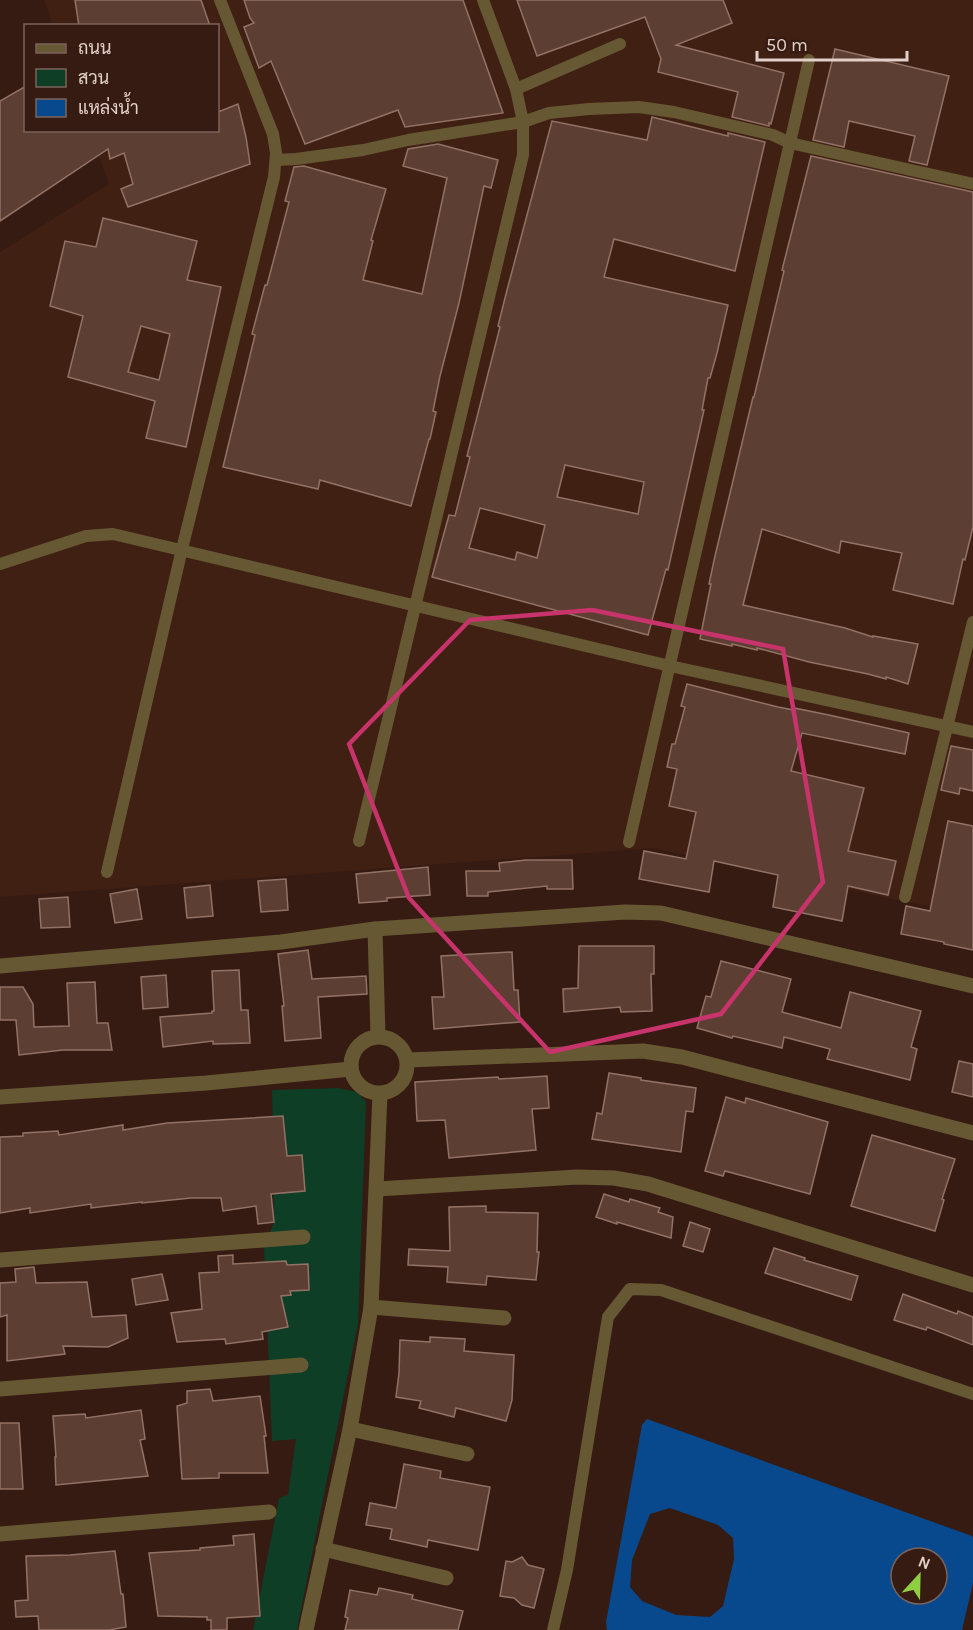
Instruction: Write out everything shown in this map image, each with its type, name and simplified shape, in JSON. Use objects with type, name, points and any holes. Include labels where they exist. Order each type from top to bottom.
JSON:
[{"type":"street","points":[[0,966],[281,942],[375,929],[625,912],[661,913],[973,986]]},
{"type":"street","points":[[375,929],[378,1036]]},
{"type":"street","points":[[378,1036],[389,1038],[399,1045],[408,1066],[404,1078],[397,1087],[380,1094],[363,1088],[355,1080],[351,1069],[352,1057],[357,1047],[366,1039],[378,1036]]},
{"type":"street","points":[[407,1060],[643,1051],[682,1057],[973,1133]]},
{"type":"street","points":[[0,1097],[206,1083],[351,1069]]},
{"type":"street","points":[[306,1630],[350,1429],[371,1307],[380,1094]]},
{"type":"street","points":[[377,1189],[577,1177],[614,1178],[648,1184],[973,1285]]},
{"type":"street","points":[[0,1260],[303,1237]]},
{"type":"street","points":[[371,1307],[504,1318]]},
{"type":"street","points":[[0,1389],[300,1365]]},
{"type":"street","points":[[350,1429],[467,1454]]},
{"type":"street","points":[[0,1534],[269,1512]]},
{"type":"street","points":[[323,1549],[446,1578]]},
{"type":"lane","points":[[107,872],[182,549],[274,177],[276,160],[273,134],[220,0]]},
{"type":"lane","points":[[359,841],[523,155],[524,122],[516,89],[483,0]]},
{"type":"lane","points":[[516,89],[620,44]]},
{"type":"lane","points":[[629,842],[809,60]]},
{"type":"lane","points":[[276,160],[363,150],[408,140],[524,122],[549,113],[639,107],[675,112],[773,135],[790,143],[973,184]]},
{"type":"lane","points":[[0,564],[86,536],[113,534],[670,666],[973,732]]},
{"type":"lane","points":[[905,897],[973,622]]},
{"type":"lane","points":[[553,1630],[567,1570],[608,1317],[630,1289],[661,1290],[973,1394]]},
{"type":"highlighted area","points":[[592,610],[783,649],[823,882],[721,1014],[550,1052],[409,898],[349,744],[470,620]]},
{"type":"shaded area","points":[[44,0],[973,0],[973,916],[653,848],[0,897],[0,252],[109,184],[90,132],[219,132],[219,24],[53,24]]},
{"type":"green space","points":[[338,1088],[357,1092],[366,1102],[358,1324],[297,1630],[253,1630],[279,1498],[288,1495],[296,1439],[272,1441],[264,1249],[274,1222],[272,1090]]},
{"type":"water","points":[[647,1419],[973,1538],[973,1583],[962,1630],[607,1630],[606,1622],[642,1425]],"holes":[[[670,1508],[718,1525],[733,1538],[734,1559],[723,1606],[710,1617],[676,1615],[642,1601],[630,1587],[632,1560],[650,1514]]]},
{"type":"building","points":[[75,0],[201,0],[209,24],[79,24]]},
{"type":"building","points":[[244,0],[463,0],[503,113],[405,127],[398,110],[305,144],[271,61],[259,68],[244,27],[254,23]]},
{"type":"building","points":[[517,0],[723,0],[732,23],[676,45],[784,73],[771,124],[769,123],[769,126],[732,117],[738,92],[658,72],[661,59],[645,17],[537,56]]},
{"type":"building","points":[[835,49],[949,76],[927,165],[909,161],[915,136],[849,121],[844,147],[813,140]]},
{"type":"building","points":[[24,87],[24,132],[219,132],[219,112],[238,104],[250,164],[128,207],[121,189],[133,184],[124,153],[110,159],[108,149],[0,221],[0,101]]},
{"type":"building","points":[[652,117],[728,136],[728,133],[765,142],[735,271],[614,239],[604,277],[728,305],[717,353],[710,378],[708,378],[702,410],[704,410],[668,570],[666,569],[648,635],[432,577],[449,515],[455,516],[470,457],[467,456],[500,327],[498,326],[552,121],[647,140]],"holes":[[[565,465],[644,482],[638,514],[557,497]],[[480,508],[545,525],[537,558],[517,552],[515,560],[469,548]]]},
{"type":"building","points":[[438,144],[498,160],[491,188],[484,186],[459,303],[440,376],[430,439],[411,506],[320,480],[318,489],[223,467],[255,335],[252,334],[289,202],[285,201],[294,167],[304,166],[386,189],[371,240],[373,241],[363,280],[422,294],[447,178],[403,166],[408,149]]},
{"type":"building","points":[[811,156],[973,192],[973,527],[953,604],[893,590],[902,553],[841,541],[839,553],[762,529],[743,605],[845,628],[873,637],[918,644],[908,684],[757,648],[757,650],[700,639],[715,556]]},
{"type":"building","points":[[103,218],[197,241],[187,280],[221,287],[186,447],[146,438],[155,401],[68,377],[83,316],[50,306],[65,241],[96,247]],"holes":[[[141,326],[170,334],[159,380],[128,372]]]},
{"type":"building","points":[[687,684],[778,707],[794,710],[794,708],[909,733],[905,754],[802,733],[791,771],[864,788],[848,851],[896,861],[888,895],[848,886],[842,921],[773,907],[778,875],[714,861],[709,892],[639,879],[644,851],[686,859],[696,812],[669,806],[677,769],[667,767],[672,744],[675,744],[685,707],[681,706]]},
{"type":"building","points":[[951,746],[973,750],[973,791],[960,788],[959,794],[941,790]]},
{"type":"building","points":[[948,821],[973,826],[973,950],[901,934],[906,906],[930,911]]},
{"type":"building","points":[[526,860],[572,860],[573,889],[547,889],[547,886],[488,892],[488,896],[467,896],[466,871],[500,871],[499,863]]},
{"type":"building","points":[[428,867],[430,895],[387,898],[387,901],[359,903],[356,874]]},
{"type":"building","points":[[286,879],[288,910],[261,912],[258,881]]},
{"type":"building","points":[[210,885],[213,916],[187,918],[184,888]]},
{"type":"building","points":[[137,889],[142,919],[115,923],[110,894]]},
{"type":"building","points":[[68,897],[70,927],[41,928],[39,899]]},
{"type":"building","points":[[579,946],[654,946],[654,974],[651,974],[652,1011],[621,1012],[620,1007],[564,1012],[563,989],[578,988]]},
{"type":"building","points":[[308,950],[312,979],[366,976],[367,994],[318,997],[321,1038],[285,1041],[282,1006],[284,1006],[278,954]]},
{"type":"building","points":[[512,952],[514,990],[518,990],[520,1022],[434,1029],[432,997],[444,997],[441,956]]},
{"type":"building","points":[[721,961],[791,979],[782,1012],[841,1028],[850,992],[921,1011],[911,1047],[917,1049],[910,1080],[827,1059],[830,1049],[784,1037],[782,1048],[697,1028],[706,996],[711,997]]},
{"type":"building","points":[[239,970],[241,1010],[248,1010],[250,1043],[213,1044],[213,1041],[163,1047],[160,1017],[212,1013],[214,1011],[212,971]]},
{"type":"building","points":[[166,975],[168,1007],[143,1009],[141,977]]},
{"type":"building","points":[[95,982],[97,1023],[108,1023],[112,1050],[63,1050],[19,1055],[16,1020],[0,1020],[0,987],[23,987],[33,1004],[34,1027],[69,1026],[67,983]]},
{"type":"building","points":[[959,1061],[973,1064],[973,1097],[952,1092]]},
{"type":"building","points":[[609,1073],[696,1088],[693,1112],[686,1111],[681,1152],[592,1139],[597,1113],[602,1114]]},
{"type":"building","points":[[547,1076],[549,1108],[532,1109],[536,1150],[449,1158],[445,1120],[417,1121],[415,1082]]},
{"type":"building","points":[[726,1097],[745,1103],[746,1098],[828,1122],[810,1194],[725,1171],[723,1176],[705,1171]]},
{"type":"building","points":[[283,1116],[287,1156],[302,1155],[305,1191],[271,1194],[274,1222],[258,1224],[256,1206],[223,1211],[221,1198],[191,1198],[91,1208],[91,1204],[30,1213],[30,1208],[0,1213],[0,1137],[58,1131],[59,1135],[123,1125],[123,1130],[167,1123]]},
{"type":"building","points":[[872,1135],[955,1159],[942,1199],[944,1200],[935,1231],[851,1206]]},
{"type":"building","points":[[604,1194],[660,1208],[658,1212],[673,1217],[671,1238],[596,1217]]},
{"type":"building","points":[[486,1206],[486,1212],[538,1213],[537,1252],[539,1252],[536,1280],[487,1276],[486,1285],[447,1282],[448,1267],[408,1265],[409,1249],[450,1251],[449,1207]]},
{"type":"building","points":[[690,1222],[710,1229],[703,1252],[683,1246]]},
{"type":"building","points":[[774,1248],[805,1258],[804,1260],[858,1276],[851,1300],[765,1273]]},
{"type":"building","points":[[233,1255],[233,1264],[286,1261],[287,1265],[308,1264],[309,1290],[290,1291],[291,1295],[281,1296],[288,1327],[262,1332],[263,1339],[226,1344],[225,1339],[177,1342],[171,1313],[202,1309],[199,1273],[219,1272],[218,1256]]},
{"type":"building","points":[[34,1267],[36,1283],[87,1282],[92,1317],[126,1315],[128,1338],[108,1347],[63,1346],[65,1354],[7,1361],[7,1315],[0,1317],[0,1283],[16,1282],[15,1269]]},
{"type":"building","points":[[162,1274],[168,1300],[136,1305],[132,1279]]},
{"type":"building","points":[[903,1294],[957,1314],[958,1311],[973,1317],[973,1345],[927,1327],[926,1330],[894,1320]]},
{"type":"building","points":[[430,1337],[465,1339],[464,1351],[514,1355],[512,1400],[506,1421],[456,1408],[454,1417],[419,1408],[421,1401],[396,1397],[400,1340],[430,1342]]},
{"type":"building","points":[[210,1389],[213,1401],[260,1396],[266,1436],[264,1436],[268,1473],[219,1473],[219,1478],[182,1479],[177,1406],[187,1403],[187,1391]]},
{"type":"building","points":[[141,1410],[145,1439],[140,1440],[148,1476],[56,1485],[53,1416],[85,1414],[86,1418]]},
{"type":"building","points":[[0,1423],[19,1423],[23,1489],[0,1489]]},
{"type":"building","points":[[404,1464],[441,1471],[440,1478],[490,1487],[478,1550],[428,1540],[427,1547],[390,1539],[392,1529],[366,1525],[370,1503],[396,1508]]},
{"type":"building","points":[[254,1534],[260,1616],[227,1618],[227,1630],[211,1630],[211,1620],[207,1620],[207,1617],[158,1616],[149,1553],[234,1545],[233,1536]]},
{"type":"building","points":[[115,1551],[126,1627],[109,1630],[39,1630],[38,1616],[16,1617],[15,1601],[28,1600],[26,1556]]},
{"type":"building","points":[[522,1557],[528,1565],[544,1569],[534,1608],[522,1605],[514,1598],[500,1596],[506,1561],[512,1562]]},
{"type":"building","points":[[379,1588],[413,1595],[412,1599],[463,1611],[458,1630],[345,1630],[350,1590],[377,1595]]}]
